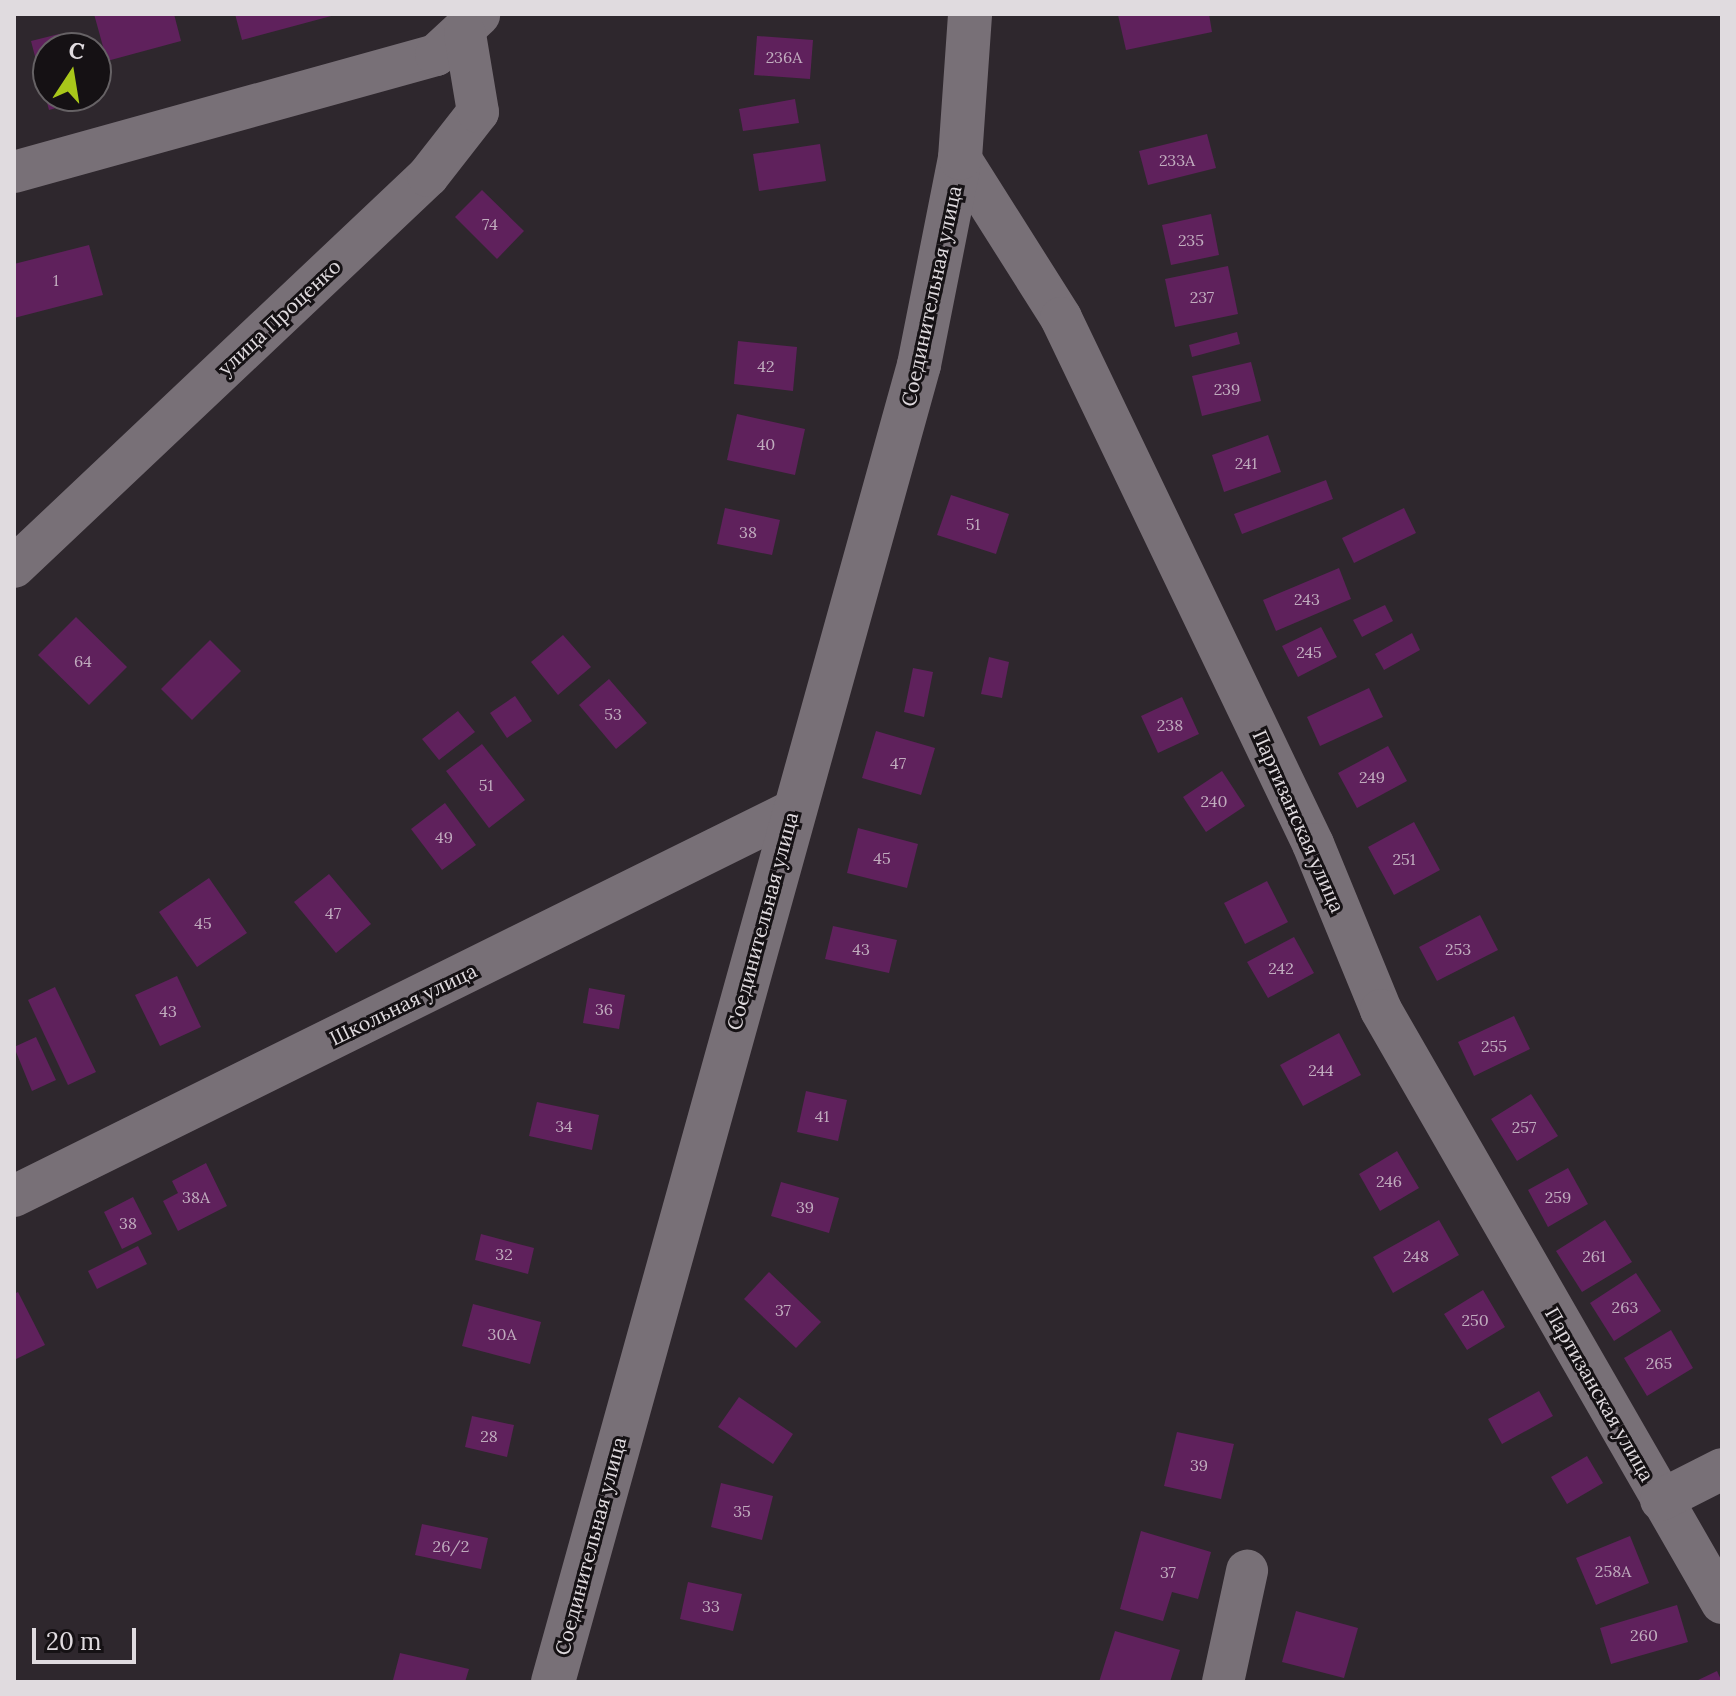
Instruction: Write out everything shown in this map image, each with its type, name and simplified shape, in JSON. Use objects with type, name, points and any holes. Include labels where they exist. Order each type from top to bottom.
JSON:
[{"type":"street","points":[[960,158],[970,14]]},
{"type":"street","name":"улица Проценко","points":[[14,172],[436,55],[472,24]]},
{"type":"street","name":"улица Проценко","points":[[14,567],[428,176],[478,112],[472,24]]},
{"type":"street","name":"Соединительная улица","points":[[553,1682],[792,811],[919,365],[960,158]]},
{"type":"street","name":"Партизанская улица","points":[[960,158],[1061,318],[1313,844],[1381,1010],[1722,1603]]},
{"type":"street","name":"Школьная улица","points":[[14,1196],[792,811]]},
{"type":"street","points":[[1661,1500],[1722,1469]]},
{"type":"street","points":[[1223,1682],[1247,1571]]},
{"type":"building","points":[[94,14],[174,14],[181,41],[112,60],[112,32],[99,32]]},
{"type":"building","points":[[235,14],[335,14],[335,15],[242,40]]},
{"type":"building","points":[[1209,14],[1212,32],[1126,50],[1118,15]]},
{"type":"building","points":[[757,36],[813,40],[810,79],[754,75]]},
{"type":"building","points":[[795,99],[799,123],[743,131],[739,109]]},
{"type":"building","points":[[1207,134],[1216,168],[1148,185],[1139,151]]},
{"type":"building","points":[[820,144],[826,181],[759,191],[753,154]]},
{"type":"building","points":[[482,190],[524,231],[497,259],[455,217]]},
{"type":"building","points":[[1211,214],[1219,255],[1171,265],[1162,225]]},
{"type":"building","points":[[89,245],[103,295],[14,318],[14,264]]},
{"type":"building","points":[[1228,266],[1238,314],[1175,327],[1165,279]]},
{"type":"building","points":[[1237,332],[1240,344],[1192,357],[1189,345]]},
{"type":"building","points":[[738,341],[797,347],[793,391],[734,384]]},
{"type":"building","points":[[1251,362],[1261,401],[1202,416],[1192,376]]},
{"type":"building","points":[[737,414],[805,429],[795,475],[727,460]]},
{"type":"building","points":[[1268,435],[1281,472],[1224,492],[1212,455]]},
{"type":"building","points":[[1326,480],[1333,499],[1242,534],[1234,514]]},
{"type":"building","points":[[951,495],[1009,514],[996,554],[937,535]]},
{"type":"building","points":[[725,508],[780,520],[772,555],[717,544]]},
{"type":"building","points":[[1404,508],[1416,533],[1354,563],[1342,538]]},
{"type":"building","points":[[1339,568],[1351,599],[1276,631],[1263,600]]},
{"type":"building","points":[[1385,605],[1393,621],[1362,637],[1353,620]]},
{"type":"building","points":[[76,617],[127,667],[89,705],[38,655]]},
{"type":"building","points":[[1321,627],[1337,657],[1298,677],[1282,646]]},
{"type":"building","points":[[1412,633],[1420,650],[1384,670],[1375,654]]},
{"type":"building","points":[[563,635],[591,667],[558,695],[531,662]]},
{"type":"building","points":[[210,640],[241,671],[192,720],[161,689]]},
{"type":"building","points":[[989,657],[1009,662],[1002,698],[981,694]]},
{"type":"building","points":[[913,668],[933,672],[924,717],[904,712]]},
{"type":"building","points":[[609,679],[647,723],[616,749],[579,705]]},
{"type":"building","points":[[1369,688],[1383,717],[1320,746],[1307,717]]},
{"type":"building","points":[[515,696],[532,721],[507,738],[490,713]]},
{"type":"building","points":[[1182,697],[1199,734],[1158,753],[1141,716]]},
{"type":"building","points":[[458,711],[475,732],[439,760],[422,739]]},
{"type":"building","points":[[876,731],[935,748],[921,795],[862,778]]},
{"type":"building","points":[[482,744],[525,800],[489,828],[446,771]]},
{"type":"building","points":[[1388,746],[1407,781],[1357,808],[1338,773]]},
{"type":"building","points":[[1222,771],[1245,806],[1206,832],[1183,797]]},
{"type":"building","points":[[445,803],[476,845],[442,870],[411,829]]},
{"type":"building","points":[[1414,822],[1440,870],[1394,895],[1368,847]]},
{"type":"building","points":[[858,828],[918,844],[907,888],[847,873]]},
{"type":"building","points":[[329,874],[371,924],[336,953],[294,902]]},
{"type":"building","points":[[209,878],[247,933],[197,967],[159,912]]},
{"type":"building","points":[[1267,881],[1288,922],[1245,944],[1224,903]]},
{"type":"building","points":[[1480,915],[1498,950],[1437,981],[1419,947]]},
{"type":"building","points":[[833,926],[897,940],[889,973],[825,959]]},
{"type":"building","points":[[1294,937],[1314,973],[1268,998],[1247,962]]},
{"type":"building","points":[[177,976],[201,1027],[160,1046],[135,995]]},
{"type":"building","points":[[55,987],[96,1072],[68,1085],[28,1000]]},
{"type":"building","points":[[589,988],[625,995],[619,1029],[583,1023]]},
{"type":"building","points":[[1514,1016],[1530,1049],[1474,1076],[1458,1042]]},
{"type":"building","points":[[1339,1033],[1361,1075],[1303,1106],[1280,1065]]},
{"type":"building","points":[[36,1037],[56,1080],[32,1091],[14,1047]]},
{"type":"building","points":[[806,1091],[847,1100],[838,1141],[797,1132]]},
{"type":"building","points":[[1531,1094],[1558,1136],[1517,1161],[1491,1119]]},
{"type":"building","points":[[537,1102],[599,1115],[592,1150],[529,1136]]},
{"type":"building","points":[[1397,1151],[1419,1188],[1380,1211],[1359,1174]]},
{"type":"building","points":[[206,1163],[227,1206],[178,1231],[163,1201],[178,1193],[172,1181]]},
{"type":"building","points":[[1568,1168],[1588,1204],[1548,1227],[1528,1190]]},
{"type":"building","points":[[781,1182],[839,1198],[829,1233],[771,1216]]},
{"type":"building","points":[[133,1197],[152,1234],[122,1249],[104,1212]]},
{"type":"building","points":[[1439,1220],[1459,1255],[1393,1293],[1373,1257]]},
{"type":"building","points":[[1605,1220],[1632,1262],[1582,1292],[1556,1251]]},
{"type":"building","points":[[481,1234],[534,1248],[528,1274],[475,1260]]},
{"type":"building","points":[[138,1246],[147,1264],[97,1289],[88,1271]]},
{"type":"building","points":[[769,1272],[821,1322],[796,1348],[744,1299]]},
{"type":"building","points":[[1636,1273],[1661,1311],[1614,1341],[1590,1303]]},
{"type":"building","points":[[1483,1290],[1505,1327],[1467,1350],[1444,1314]]},
{"type":"building","points":[[18,1292],[45,1345],[14,1360],[14,1294]]},
{"type":"building","points":[[473,1304],[541,1322],[530,1364],[462,1346]]},
{"type":"building","points":[[1671,1330],[1693,1368],[1647,1396],[1624,1358]]},
{"type":"building","points":[[1539,1391],[1553,1416],[1502,1444],[1488,1419]]},
{"type":"building","points":[[739,1397],[793,1434],[773,1464],[718,1427]]},
{"type":"building","points":[[472,1416],[514,1425],[507,1457],[465,1447]]},
{"type":"building","points":[[1177,1432],[1234,1444],[1221,1499],[1164,1486]]},
{"type":"building","points":[[1587,1456],[1603,1483],[1567,1504],[1551,1477]]},
{"type":"building","points":[[721,1483],[773,1496],[762,1540],[711,1527]]},
{"type":"building","points":[[422,1524],[488,1538],[481,1569],[415,1555]]},
{"type":"building","points":[[1141,1531],[1211,1552],[1198,1599],[1172,1592],[1163,1621],[1120,1609]]},
{"type":"building","points":[[1630,1536],[1649,1583],[1596,1605],[1576,1558]]},
{"type":"building","points":[[688,1582],[742,1594],[733,1631],[680,1619]]},
{"type":"building","points":[[1677,1605],[1688,1642],[1611,1664],[1600,1628]]},
{"type":"building","points":[[1296,1611],[1358,1628],[1344,1678],[1282,1662]]},
{"type":"building","points":[[1115,1631],[1180,1650],[1170,1682],[1099,1682]]},
{"type":"building","points":[[400,1653],[469,1669],[465,1682],[393,1680]]},
{"type":"building","points":[[1717,1671],[1722,1682],[1694,1682]]}]
